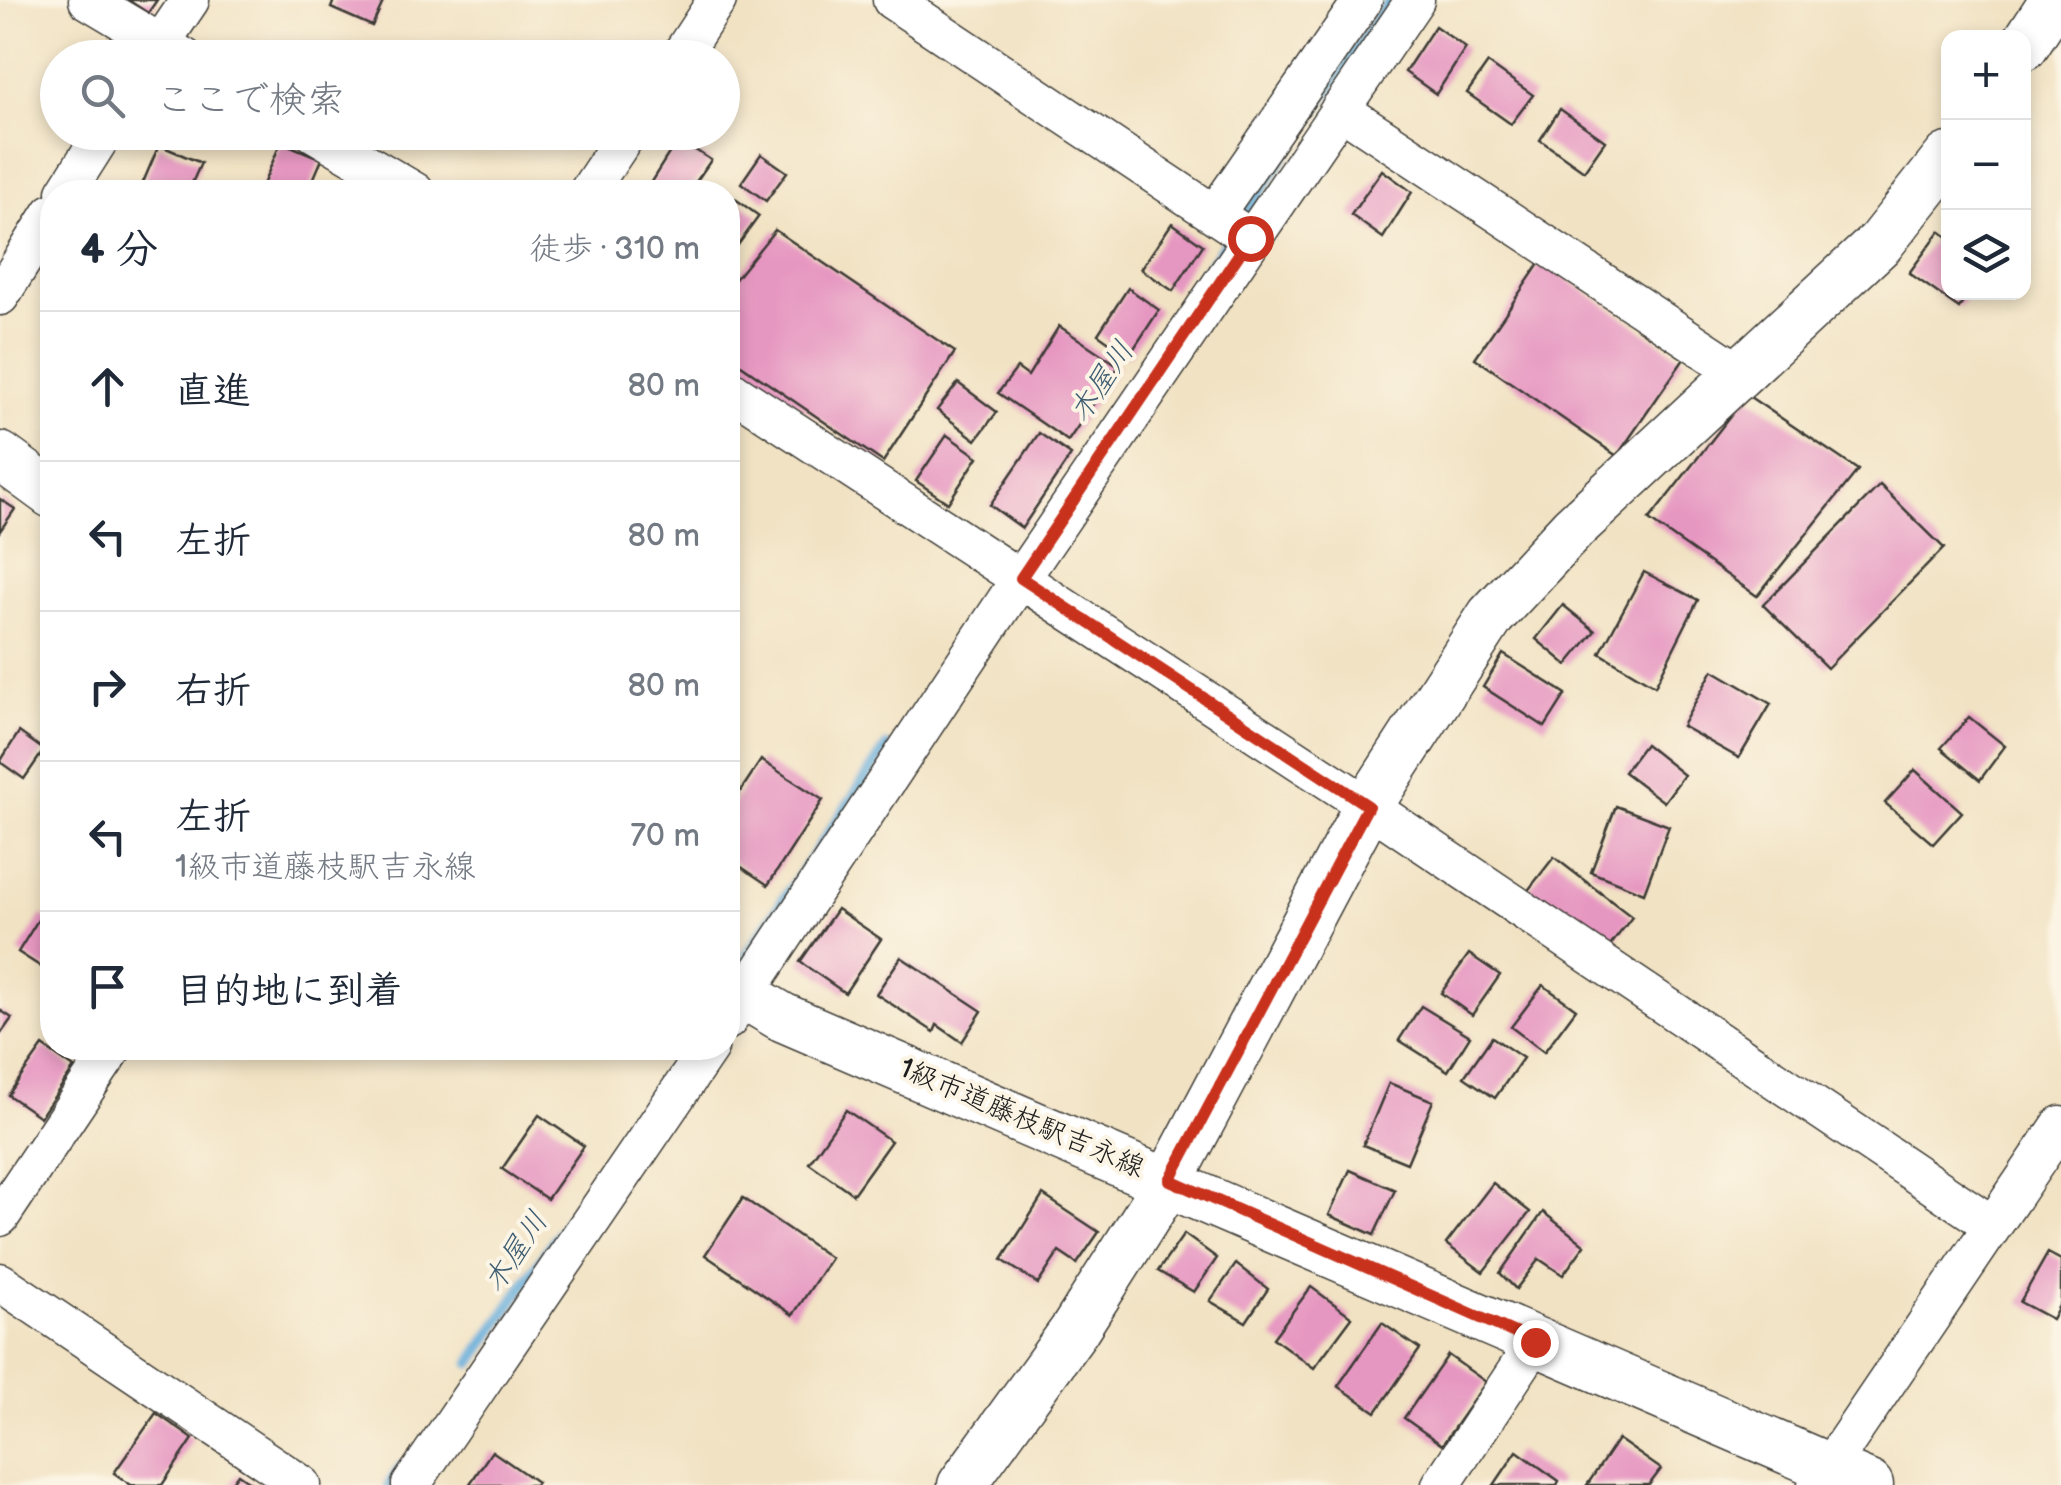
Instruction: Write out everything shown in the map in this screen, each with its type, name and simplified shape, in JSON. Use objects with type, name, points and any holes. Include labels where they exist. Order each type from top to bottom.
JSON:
[{"type":"street","points":[[88,0],[147,40]]},
{"type":"street","points":[[172,40],[190,0]]},
{"type":"street","points":[[690,40],[717,0]]},
{"type":"street","points":[[892,0],[1250,238]]},
{"type":"street","points":[[1215,214],[1363,0]]},
{"type":"street","points":[[740,990],[1415,0]]},
{"type":"street","points":[[2031,35],[2054,0]]},
{"type":"street","points":[[1340,109],[1742,374]]},
{"type":"street","points":[[74,180],[93,150]]},
{"type":"street","points":[[344,150],[395,180]]},
{"type":"street","points":[[596,180],[616,150]]},
{"type":"street","points":[[962,1485],[1074,1328],[1170,1180],[1368,806],[1491,616],[1574,528],[1880,243],[1941,166]]},
{"type":"street","points":[[0,296],[40,232]]},
{"type":"street","points":[[740,396],[1368,806],[1992,1225]]},
{"type":"street","points":[[0,456],[40,485]]},
{"type":"street","name":"1級市道藤枝駅吉永線","points":[[740,1002],[1170,1180],[1838,1479]]},
{"type":"street","points":[[0,1217],[105,1060]]},
{"type":"street","points":[[412,1485],[701,1060]]},
{"type":"street","points":[[1838,1479],[1992,1225],[2061,1126]]},
{"type":"street","points":[[0,1282],[302,1485]]},
{"type":"street","points":[[1441,1485],[1535,1342]]},
{"type":"building","points":[[128,0],[157,0],[148,13]]},
{"type":"building","points":[[334,0],[384,0],[372,26],[331,8]]},
{"type":"building","points":[[1435,26],[1466,48],[1436,94],[1405,72]]},
{"type":"building","points":[[1488,63],[1533,95],[1511,124],[1467,93]]},
{"type":"building","points":[[1560,109],[1605,141],[1584,171],[1540,140]]},
{"type":"building","points":[[157,150],[171,150],[201,163],[193,180],[144,180]]},
{"type":"building","points":[[278,150],[300,150],[322,159],[313,180],[265,180]]},
{"type":"building","points":[[671,150],[695,150],[711,160],[697,180],[652,180]]},
{"type":"building","points":[[761,154],[787,172],[766,201],[741,183]]},
{"type":"building","points":[[1382,170],[1412,192],[1383,238],[1351,215]]},
{"type":"building","points":[[740,202],[759,216],[740,242]]},
{"type":"building","points":[[1172,223],[1203,245],[1173,291],[1141,269]]},
{"type":"building","points":[[775,230],[955,352],[883,462],[740,364],[740,273]]},
{"type":"building","points":[[1940,231],[1941,232],[1941,295],[1909,273]]},
{"type":"building","points":[[1541,261],[1684,359],[1617,456],[1475,358]]},
{"type":"building","points":[[1128,288],[1159,310],[1129,356],[1098,334]]},
{"type":"building","points":[[1948,300],[1964,300],[1959,308]]},
{"type":"building","points":[[1059,326],[1119,366],[1068,441],[998,393],[1017,368],[1028,376]]},
{"type":"building","points":[[958,383],[997,412],[976,440],[937,410]]},
{"type":"building","points":[[1747,395],[1858,470],[1757,596],[1649,520]]},
{"type":"building","points":[[1039,433],[1071,455],[1022,528],[990,505]]},
{"type":"building","points":[[947,435],[978,457],[948,503],[916,481]]},
{"type":"building","points":[[1880,485],[1944,548],[1827,668],[1763,605]]},
{"type":"building","points":[[0,499],[15,509],[0,531]]},
{"type":"building","points":[[1644,572],[1698,600],[1655,686],[1600,653]]},
{"type":"building","points":[[1563,605],[1595,631],[1567,665],[1536,639]]},
{"type":"building","points":[[1503,654],[1566,694],[1545,727],[1483,687]]},
{"type":"building","points":[[1713,670],[1771,704],[1739,758],[1682,726]]},
{"type":"building","points":[[1969,717],[2005,746],[1980,780],[1941,748]]},
{"type":"building","points":[[19,732],[40,747],[40,756],[24,779],[0,762]]},
{"type":"building","points":[[1645,744],[1684,775],[1664,802],[1624,772]]},
{"type":"building","points":[[761,760],[823,800],[768,885],[740,866],[740,792]]},
{"type":"building","points":[[1915,770],[1962,812],[1933,844],[1885,803]]},
{"type":"building","points":[[1616,806],[1669,826],[1644,893],[1591,872]]},
{"type":"building","points":[[1554,857],[1632,917],[1604,954],[1526,893]]},
{"type":"building","points":[[837,909],[881,939],[845,993],[800,962]]},
{"type":"building","points":[[40,917],[40,966],[18,952]]},
{"type":"building","points":[[1469,954],[1500,975],[1472,1015],[1441,993]]},
{"type":"building","points":[[901,957],[982,1011],[962,1042],[937,1025],[934,1032],[876,994]]},
{"type":"building","points":[[1543,985],[1576,1009],[1544,1052],[1511,1027]]},
{"type":"building","points":[[1421,1006],[1470,1036],[1448,1071],[1399,1040]]},
{"type":"building","points":[[0,1010],[12,1018],[0,1035]]},
{"type":"building","points":[[1492,1037],[1523,1058],[1495,1098],[1464,1077]]},
{"type":"building","points":[[40,1050],[40,1060],[63,1060],[74,1068],[40,1117],[8,1095]]},
{"type":"building","points":[[1389,1083],[1433,1101],[1407,1163],[1363,1145]]},
{"type":"building","points":[[846,1110],[891,1141],[853,1194],[809,1163]]},
{"type":"building","points":[[539,1115],[584,1146],[547,1199],[502,1169]]},
{"type":"building","points":[[1350,1170],[1395,1190],[1374,1235],[1329,1215]]},
{"type":"building","points":[[1493,1183],[1530,1212],[1483,1272],[1446,1244]]},
{"type":"building","points":[[1043,1195],[1099,1232],[1077,1264],[1059,1252],[1038,1284],[1002,1260]]},
{"type":"building","points":[[743,1198],[831,1258],[793,1315],[705,1255]]},
{"type":"building","points":[[1543,1212],[1585,1245],[1563,1275],[1539,1259],[1516,1289],[1500,1273]]},
{"type":"building","points":[[1184,1234],[1217,1258],[1194,1292],[1158,1271]]},
{"type":"building","points":[[2048,1253],[2061,1260],[2061,1302],[2052,1319],[2020,1302]]},
{"type":"building","points":[[1236,1264],[1268,1289],[1246,1322],[1210,1301]]},
{"type":"building","points":[[1311,1287],[1352,1317],[1314,1368],[1273,1338]]},
{"type":"building","points":[[1382,1323],[1420,1349],[1376,1412],[1338,1386]]},
{"type":"building","points":[[1448,1355],[1486,1382],[1442,1445],[1404,1418]]},
{"type":"building","points":[[156,1413],[193,1439],[162,1485],[131,1485],[114,1473]]},
{"type":"building","points":[[1618,1439],[1661,1469],[1649,1485],[1587,1485]]},
{"type":"building","points":[[492,1451],[537,1482],[535,1485],[469,1485]]},
{"type":"building","points":[[1517,1451],[1559,1481],[1557,1485],[1494,1485]]},
{"type":"building","points":[[238,1474],[254,1485],[230,1485]]},
{"type":"waterway","name":"木屋川","points":[[1244,216],[1390,0]]},
{"type":"waterway","name":"木屋川","points":[[1160,341],[1227,241]]},
{"type":"waterway","name":"木屋川","points":[[746,955],[887,747]]},
{"type":"waterway","name":"木屋川","points":[[471,1363],[676,1060]]},
{"type":"waterway","name":"木屋川","points":[[389,1485],[402,1466]]},
{"type":"route","points":[[1250,238],[1021,578],[1368,806],[1170,1180],[1535,1342]]}]
